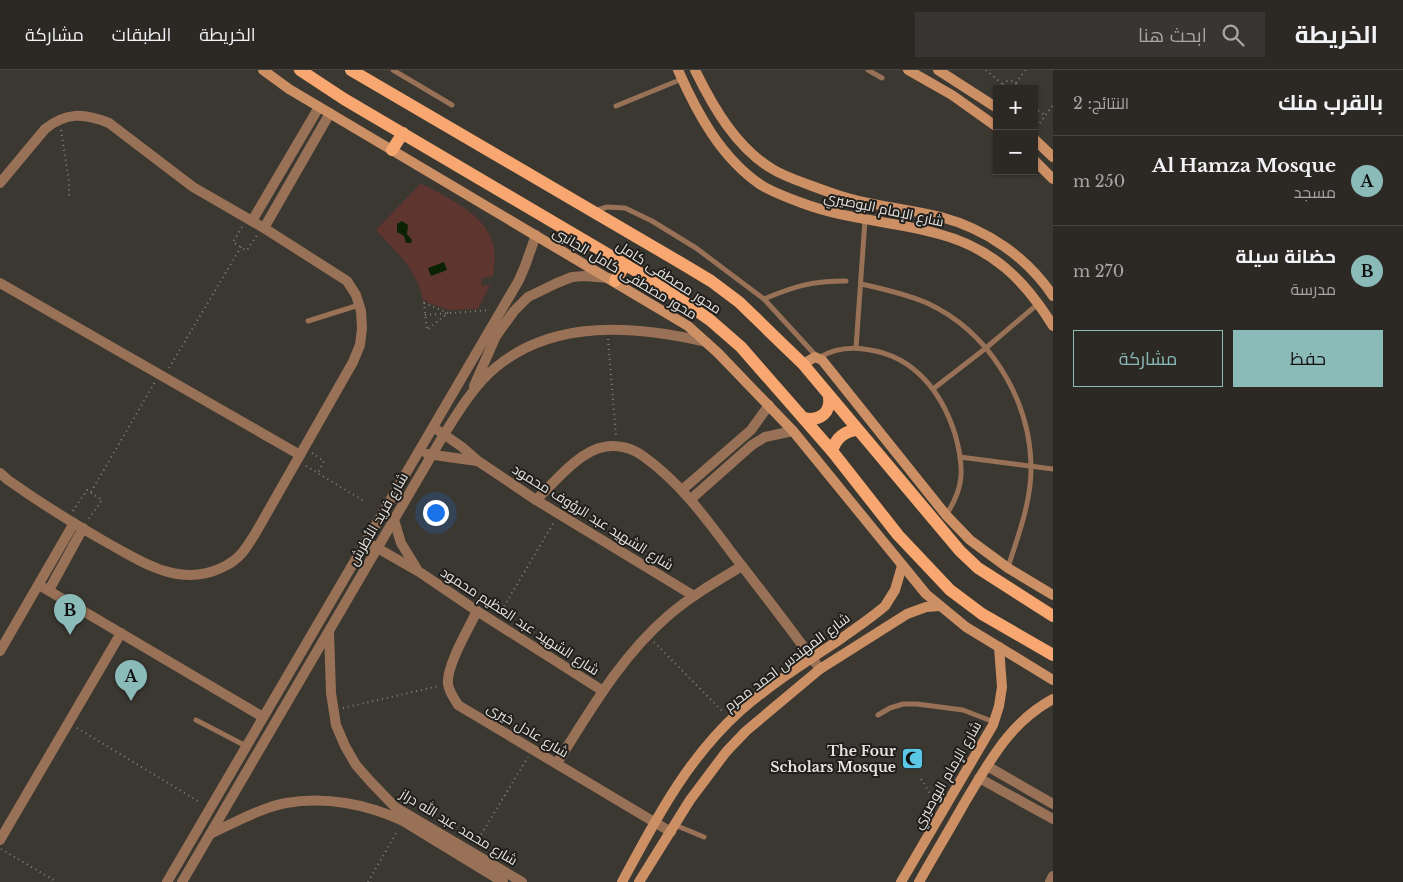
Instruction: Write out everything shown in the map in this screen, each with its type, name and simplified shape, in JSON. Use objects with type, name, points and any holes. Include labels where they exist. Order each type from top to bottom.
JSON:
[{"type":"main road","name":"محور مصطفى كامل","points":[[300,70],[686,303],[741,347],[832,451],[898,535],[950,590],[982,614],[1053,655]]},
{"type":"main road","name":"محور مصطفى كامل","points":[[351,70],[711,281],[739,302],[802,364],[960,551],[978,568],[1053,616]]},
{"type":"main road","points":[[392,150],[403,133]]},
{"type":"main road","points":[[612,280],[625,265]]},
{"type":"main road","points":[[804,418],[816,419],[826,413],[830,402],[829,396]]},
{"type":"main road","points":[[832,451],[836,440],[841,435],[857,430]]},
{"type":"street","name":"محور مصطفى كامل الجانبى","points":[[263,70],[289,89],[319,107],[677,318],[706,342],[769,405],[926,594],[966,627],[1053,680]]},
{"type":"street","name":"شارع الإمام البوصيري","points":[[696,70],[714,107],[730,129],[748,150],[772,169],[786,176],[854,200],[919,212],[961,224],[998,242],[1015,254],[1049,282],[1053,296]]},
{"type":"street","points":[[908,70],[952,94],[993,123]]},
{"type":"street","points":[[938,70],[993,105]]},
{"type":"street","name":"شارع الإمام البوصيري","points":[[680,74],[701,118],[717,141],[736,163],[760,184],[778,194],[821,210],[933,232],[957,240],[993,258],[1024,284],[1039,303],[1053,326]]},
{"type":"street","points":[[250,220],[319,107]]},
{"type":"street","points":[[263,228],[330,113]]},
{"type":"street","points":[[0,183],[45,129],[59,120],[76,115],[93,116],[108,123],[193,186],[347,281],[356,295],[362,328],[360,345],[353,362],[255,534],[241,554],[229,564],[213,572],[195,575],[176,575],[149,566],[75,524],[0,473]]},
{"type":"street","points":[[1038,143],[1053,157]]},
{"type":"street","points":[[1038,164],[1053,179]]},
{"type":"street","points":[[918,230],[922,221],[919,212]]},
{"type":"street","points":[[933,232],[932,226],[936,216]]},
{"type":"street","name":"شارع فريد الأطرش","points":[[166,882],[502,309],[526,266],[536,235]]},
{"type":"street","points":[[470,396],[496,336],[514,311],[528,298],[572,277],[584,276],[612,280]]},
{"type":"street","points":[[0,283],[300,455]]},
{"type":"street","name":"شارع فريد الأطرش","points":[[182,882],[444,434],[470,396],[495,368],[528,346],[567,334],[608,329],[658,333],[706,342]]},
{"type":"street","points":[[802,364],[812,358],[822,360],[946,515],[970,540],[1008,568],[1053,595]]},
{"type":"street","points":[[682,490],[752,430],[769,405]]},
{"type":"street","points":[[430,432],[436,430],[444,434]]},
{"type":"street","points":[[691,499],[752,445],[766,437],[792,431]]},
{"type":"street","name":"شارع الشهيد عبد الرؤوف محمود","points":[[444,434],[478,461],[536,500],[694,596]]},
{"type":"street","points":[[422,446],[424,451],[432,455]]},
{"type":"street","points":[[536,500],[581,457],[592,450],[604,446],[616,446],[630,449],[643,456],[691,499],[820,669]]},
{"type":"street","name":"شارع الشهيد عبد الرؤوف محمود","points":[[432,455],[478,461]]},
{"type":"street","name":"شارع الشهيد عبد العظيم محمود","points":[[394,520],[401,543],[422,573]]},
{"type":"street","points":[[0,651],[44,588],[75,524]]},
{"type":"street","name":"شارع الشهيد عبد العظيم محمود","points":[[366,541],[422,573],[495,623],[603,691]]},
{"type":"street","points":[[556,763],[603,691],[626,659],[647,635],[694,596],[742,566]]},
{"type":"street","name":"شارع المهندس احمد محرم","points":[[622,882],[655,821],[702,749],[731,720],[765,692],[885,606],[895,590],[902,566]]},
{"type":"street","points":[[44,588],[263,717]]},
{"type":"street","name":"شارع المهندس احمد محرم","points":[[640,882],[690,800],[726,752],[753,724],[820,669],[907,614],[926,607],[940,606]]},
{"type":"street","points":[[448,684],[451,666],[477,611]]},
{"type":"street","name":"شارع محمد عبد الله دراز","points":[[329,630],[331,693],[336,725],[356,765],[405,818],[503,882]]},
{"type":"street","points":[[0,838],[121,634]]},
{"type":"street","name":"شارع الإمام البوصيري","points":[[901,882],[994,722],[1002,687],[999,647]]},
{"type":"street","name":"شارع عادل خيرى","points":[[448,684],[452,696],[458,705],[655,821],[673,828]]},
{"type":"street","points":[[918,882],[996,750],[1015,727],[1053,698]]},
{"type":"street","points":[[983,743],[996,750]]},
{"type":"street","points":[[987,766],[1053,804]]},
{"type":"street","points":[[233,768],[245,775]]},
{"type":"street","points":[[980,778],[1053,819]]},
{"type":"street","name":"شارع محمد عبد الله دراز","points":[[210,834],[251,815],[284,803],[312,800],[335,801],[405,818],[470,851],[491,874],[522,882]]},
{"type":"street","points":[[1050,882],[1053,876]]},
{"type":"lane","points":[[393,70],[452,105]]},
{"type":"lane","points":[[868,70],[882,78]]},
{"type":"lane","points":[[616,106],[680,74]]},
{"type":"lane","points":[[594,212],[600,208],[614,206],[630,209],[696,248],[764,299],[818,358],[837,349],[856,348],[878,351],[900,359],[918,372],[933,389],[950,421],[960,457],[961,477],[959,487],[946,515]]},
{"type":"lane","points":[[856,348],[865,220]]},
{"type":"lane","points":[[764,299],[802,284],[846,281]]},
{"type":"lane","points":[[861,284],[906,294],[928,304],[956,321],[986,348],[1005,374],[1019,402],[1028,433],[1031,465],[1027,500],[1019,536],[1008,568]]},
{"type":"lane","points":[[933,389],[986,348],[1039,303]]},
{"type":"lane","points":[[308,321],[359,305]]},
{"type":"lane","points":[[960,457],[1053,469]]},
{"type":"lane","points":[[878,715],[902,704],[918,704],[964,710],[994,722]]},
{"type":"lane","points":[[196,720],[246,746]]},
{"type":"lane","points":[[673,828],[704,837]]},
{"type":"path","points":[[986,70],[1002,84],[1010,81],[1016,83],[1025,70]]},
{"type":"path","points":[[1035,130],[1053,105]]},
{"type":"path","points":[[1038,111],[1045,115]]},
{"type":"path","points":[[59,120],[69,182],[69,197]]},
{"type":"path","points":[[250,220],[233,241],[241,247],[247,250],[263,228]]},
{"type":"path","points":[[91,492],[241,247]]},
{"type":"path","points":[[424,303],[448,313],[427,330],[424,303]]},
{"type":"path","points":[[425,315],[502,309]]},
{"type":"path","points":[[608,329],[616,446]]},
{"type":"path","points":[[300,455],[324,461],[318,473]]},
{"type":"path","points":[[300,455],[318,473],[364,500]]},
{"type":"path","points":[[86,491],[91,492],[102,500],[75,524],[86,491]]},
{"type":"path","points":[[495,623],[559,514]]},
{"type":"path","points":[[647,635],[731,720]]},
{"type":"path","points":[[351,707],[448,684]]},
{"type":"path","points":[[68,723],[210,808]]},
{"type":"path","points":[[470,851],[533,749]]},
{"type":"path","points":[[921,779],[942,813]]},
{"type":"path","points":[[368,882],[405,818]]},
{"type":"path","points":[[0,849],[57,882]]},
{"type":"shaded area","points":[[421,183],[466,209],[476,217],[491,237],[495,255],[493,276],[481,279],[482,286],[490,285],[478,309],[450,310],[428,303],[427,300],[423,301],[411,271],[376,230]]},
{"type":"shaded area","points":[[402,221],[408,225],[407,234],[412,240],[411,243],[406,243],[404,236],[397,232],[397,224]]},
{"type":"shaded area","points":[[444,262],[447,270],[431,276],[428,268]]},
{"type":"place","name":"حضانة سيلة","points":[[70,635]]},
{"type":"place","name":"Al Hamza Mosque","points":[[131,701]]},
{"type":"place","name":"The Four Scholars Mosque","points":[[912,759]]}]
